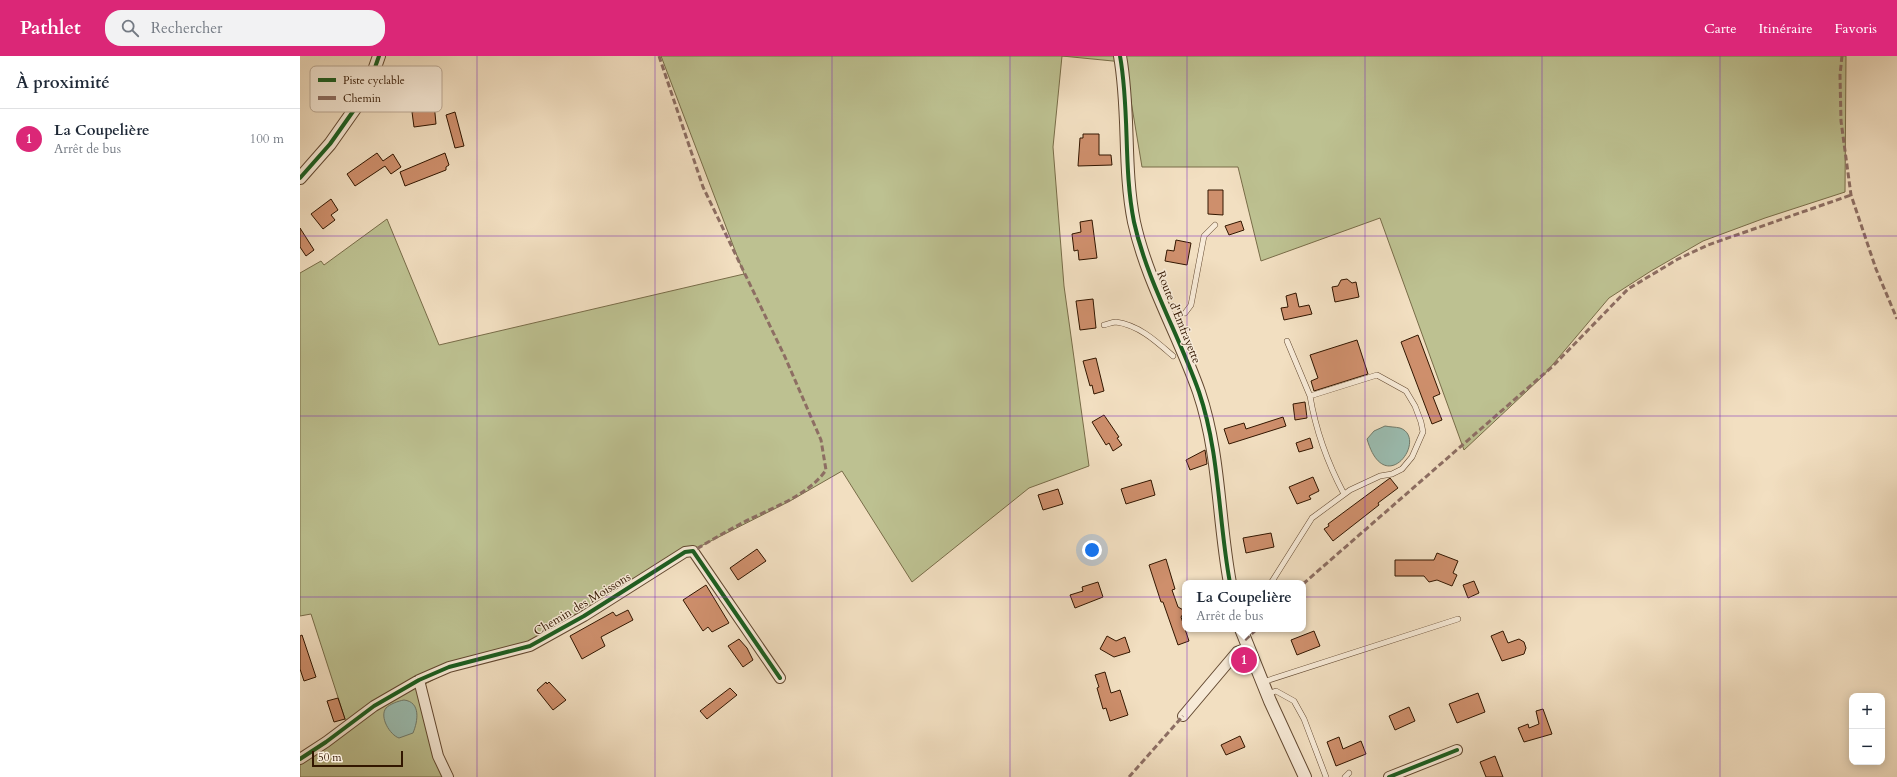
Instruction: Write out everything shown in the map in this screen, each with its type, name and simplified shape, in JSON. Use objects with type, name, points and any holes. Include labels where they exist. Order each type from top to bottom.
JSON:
[{"type":"street","points":[[375,66],[379,56]]},
{"type":"street","name":"Route d'Emfrayette","points":[[1120,56],[1125,88],[1128,166],[1134,222],[1147,265],[1199,392],[1210,433],[1216,464],[1225,555],[1229,580]]},
{"type":"street","points":[[300,178],[330,144],[353,112]]},
{"type":"street","name":"Chemin des Moissons","points":[[300,759],[326,742],[374,706],[419,680],[456,666],[530,646],[578,619],[685,552],[693,551],[780,678]]},
{"type":"street","points":[[1242,632],[1267,695],[1305,777]]},
{"type":"street","points":[[1183,716],[1237,652],[1248,648]]},
{"type":"street","points":[[419,680],[438,756],[448,777]]},
{"type":"street","points":[[1389,777],[1457,750]]},
{"type":"lane","points":[[1185,313],[1191,305],[1204,236],[1215,225]]},
{"type":"lane","points":[[1104,325],[1115,322],[1138,330],[1154,338],[1173,356]]},
{"type":"lane","points":[[1287,341],[1310,396],[1314,424],[1324,453],[1344,494]]},
{"type":"lane","points":[[1273,580],[1312,518],[1344,494],[1380,476],[1392,474],[1402,469],[1412,457],[1423,432],[1415,406],[1406,391],[1377,375],[1310,396]]},
{"type":"lane","points":[[1262,682],[1458,619]]},
{"type":"lane","points":[[1267,695],[1276,691],[1294,701],[1304,719],[1326,777]]},
{"type":"lane","points":[[1345,777],[1349,773]]},
{"type":"green space","points":[[661,56],[1062,56],[1053,147],[1064,286],[1089,466],[1029,488],[912,582],[842,471],[790,501],[695,549],[526,650],[452,670],[425,684],[444,761],[451,777],[300,777],[300,755],[346,722],[311,614],[300,616],[300,273],[321,261],[324,265],[387,219],[439,345],[744,274]]},
{"type":"green space","points":[[1062,56],[1846,56],[1845,192],[1765,218],[1703,241],[1651,271],[1609,298],[1543,376],[1464,450],[1380,218],[1261,261],[1238,167],[1142,167],[1126,71],[1123,62]]},
{"type":"water","points":[[1385,426],[1400,428],[1408,434],[1410,443],[1407,452],[1401,460],[1393,465],[1384,465],[1375,457],[1367,439],[1374,431]]},
{"type":"water","points":[[404,700],[413,704],[416,708],[417,718],[413,733],[399,738],[389,730],[386,725],[384,712],[390,705]]},
{"type":"building","points":[[412,112],[435,112],[436,124],[414,127]]},
{"type":"building","points":[[455,112],[464,146],[455,148],[446,115]]},
{"type":"building","points":[[1083,134],[1099,134],[1099,155],[1111,155],[1112,165],[1078,166],[1080,138],[1083,138]]},
{"type":"building","points":[[377,153],[383,161],[393,154],[401,167],[391,174],[385,166],[355,186],[347,174]]},
{"type":"building","points":[[445,153],[449,165],[446,167],[446,170],[405,186],[400,172]]},
{"type":"building","points":[[1208,190],[1223,190],[1223,215],[1208,214]]},
{"type":"building","points":[[331,199],[338,210],[331,215],[335,220],[323,229],[311,214]]},
{"type":"building","points":[[1092,220],[1097,258],[1079,260],[1078,250],[1074,251],[1072,234],[1081,232],[1080,222]]},
{"type":"building","points":[[1241,221],[1244,230],[1229,235],[1225,226]]},
{"type":"building","points":[[300,228],[314,250],[306,256],[300,247]]},
{"type":"building","points":[[1176,240],[1191,243],[1187,265],[1165,261],[1167,250],[1174,251]]},
{"type":"building","points":[[1347,279],[1352,283],[1356,282],[1359,297],[1335,302],[1332,287],[1338,286],[1341,280]]},
{"type":"building","points":[[1296,293],[1299,307],[1309,305],[1312,314],[1284,320],[1281,308],[1288,307],[1286,296]]},
{"type":"building","points":[[1093,299],[1096,328],[1080,330],[1076,301]]},
{"type":"building","points":[[1418,335],[1440,394],[1433,397],[1442,420],[1432,424],[1401,342]]},
{"type":"building","points":[[1357,340],[1368,374],[1314,391],[1311,381],[1318,378],[1310,355]]},
{"type":"building","points":[[1096,358],[1104,391],[1094,394],[1092,385],[1090,386],[1083,361]]},
{"type":"building","points":[[1305,402],[1307,418],[1295,420],[1293,404]]},
{"type":"building","points":[[1104,415],[1119,437],[1117,438],[1122,445],[1113,451],[1109,443],[1106,445],[1092,422]]},
{"type":"building","points":[[1283,417],[1286,426],[1229,444],[1224,429],[1244,423],[1246,429]]},
{"type":"building","points":[[1310,438],[1313,448],[1299,452],[1296,443]]},
{"type":"building","points":[[1205,450],[1207,464],[1190,470],[1186,460]]},
{"type":"building","points":[[1313,477],[1319,491],[1309,496],[1311,499],[1297,504],[1289,487]]},
{"type":"building","points":[[1390,478],[1398,488],[1333,541],[1324,529],[1329,526],[1328,524]]},
{"type":"building","points":[[1151,480],[1155,495],[1126,504],[1121,489]]},
{"type":"building","points":[[1058,489],[1063,504],[1043,510],[1038,495]]},
{"type":"building","points":[[1271,533],[1274,547],[1246,553],[1243,538]]},
{"type":"building","points":[[757,549],[766,561],[738,580],[730,568]]},
{"type":"building","points":[[1437,553],[1458,561],[1453,573],[1457,575],[1452,586],[1437,580],[1429,582],[1424,576],[1395,576],[1395,560],[1434,560]]},
{"type":"building","points":[[1166,559],[1175,589],[1172,590],[1178,607],[1182,609],[1182,632],[1186,632],[1189,641],[1178,645],[1163,602],[1161,602],[1149,565]]},
{"type":"building","points":[[1474,581],[1479,593],[1468,598],[1463,585]]},
{"type":"building","points":[[1098,582],[1103,597],[1075,608],[1070,595],[1083,591],[1082,587]]},
{"type":"building","points":[[706,585],[729,623],[712,632],[708,627],[703,631],[683,600]]},
{"type":"building","points":[[628,610],[633,620],[601,637],[605,646],[582,659],[570,636],[613,612],[616,616]]},
{"type":"building","points":[[1314,631],[1320,646],[1297,655],[1291,640]]},
{"type":"building","points":[[1503,631],[1508,643],[1519,639],[1524,642],[1526,648],[1524,654],[1502,661],[1491,636]]},
{"type":"building","points":[[302,635],[316,677],[304,681],[300,669],[300,636]]},
{"type":"building","points":[[1107,636],[1116,641],[1125,637],[1130,652],[1114,657],[1100,649]]},
{"type":"building","points":[[739,639],[747,648],[753,660],[743,667],[728,646]]},
{"type":"building","points":[[1105,672],[1111,693],[1120,690],[1128,715],[1110,721],[1106,708],[1103,709],[1095,675]]},
{"type":"building","points":[[546,682],[547,684],[549,682],[566,700],[553,710],[537,690]]},
{"type":"building","points":[[730,688],[737,695],[707,719],[700,711]]},
{"type":"building","points":[[1478,693],[1485,712],[1457,723],[1449,704]]},
{"type":"building","points":[[338,698],[345,719],[334,722],[327,701]]},
{"type":"building","points":[[1409,707],[1415,721],[1395,730],[1389,716]]},
{"type":"building","points":[[1543,709],[1552,734],[1524,742],[1518,728],[1528,724],[1529,728],[1539,724],[1536,711]]},
{"type":"building","points":[[1240,736],[1245,747],[1226,755],[1221,745]]},
{"type":"building","points":[[1339,737],[1343,749],[1361,741],[1366,754],[1336,766],[1327,742]]},
{"type":"building","points":[[1495,756],[1503,777],[1486,777],[1480,762]]},
{"type":"marked path","points":[[659,56],[703,187],[785,357],[821,440],[826,470],[818,479],[799,494],[725,532],[693,551]]},
{"type":"marked path","points":[[1842,56],[1840,75],[1841,121],[1851,195],[1876,269],[1897,319]]},
{"type":"marked path","points":[[1306,581],[1553,366],[1628,289],[1678,259],[1708,245],[1851,195]]},
{"type":"marked path","points":[[1245,640],[1254,632]]},
{"type":"marked path","points":[[1129,777],[1183,716]]},
{"type":"cycle path","points":[[375,66],[379,56]]},
{"type":"cycle path","points":[[1120,56],[1125,97],[1129,181],[1134,222],[1155,287],[1191,371],[1206,415],[1215,463],[1230,580]]},
{"type":"cycle path","points":[[300,178],[330,144],[353,112]]},
{"type":"cycle path","points":[[300,759],[326,742],[374,706],[419,680],[449,667],[530,646],[584,616],[685,552],[693,551],[780,678]]},
{"type":"cycle path","points":[[1389,777],[1457,750]]},
{"type":"place","name":"La Coupelière","points":[[1244,660]]}]
